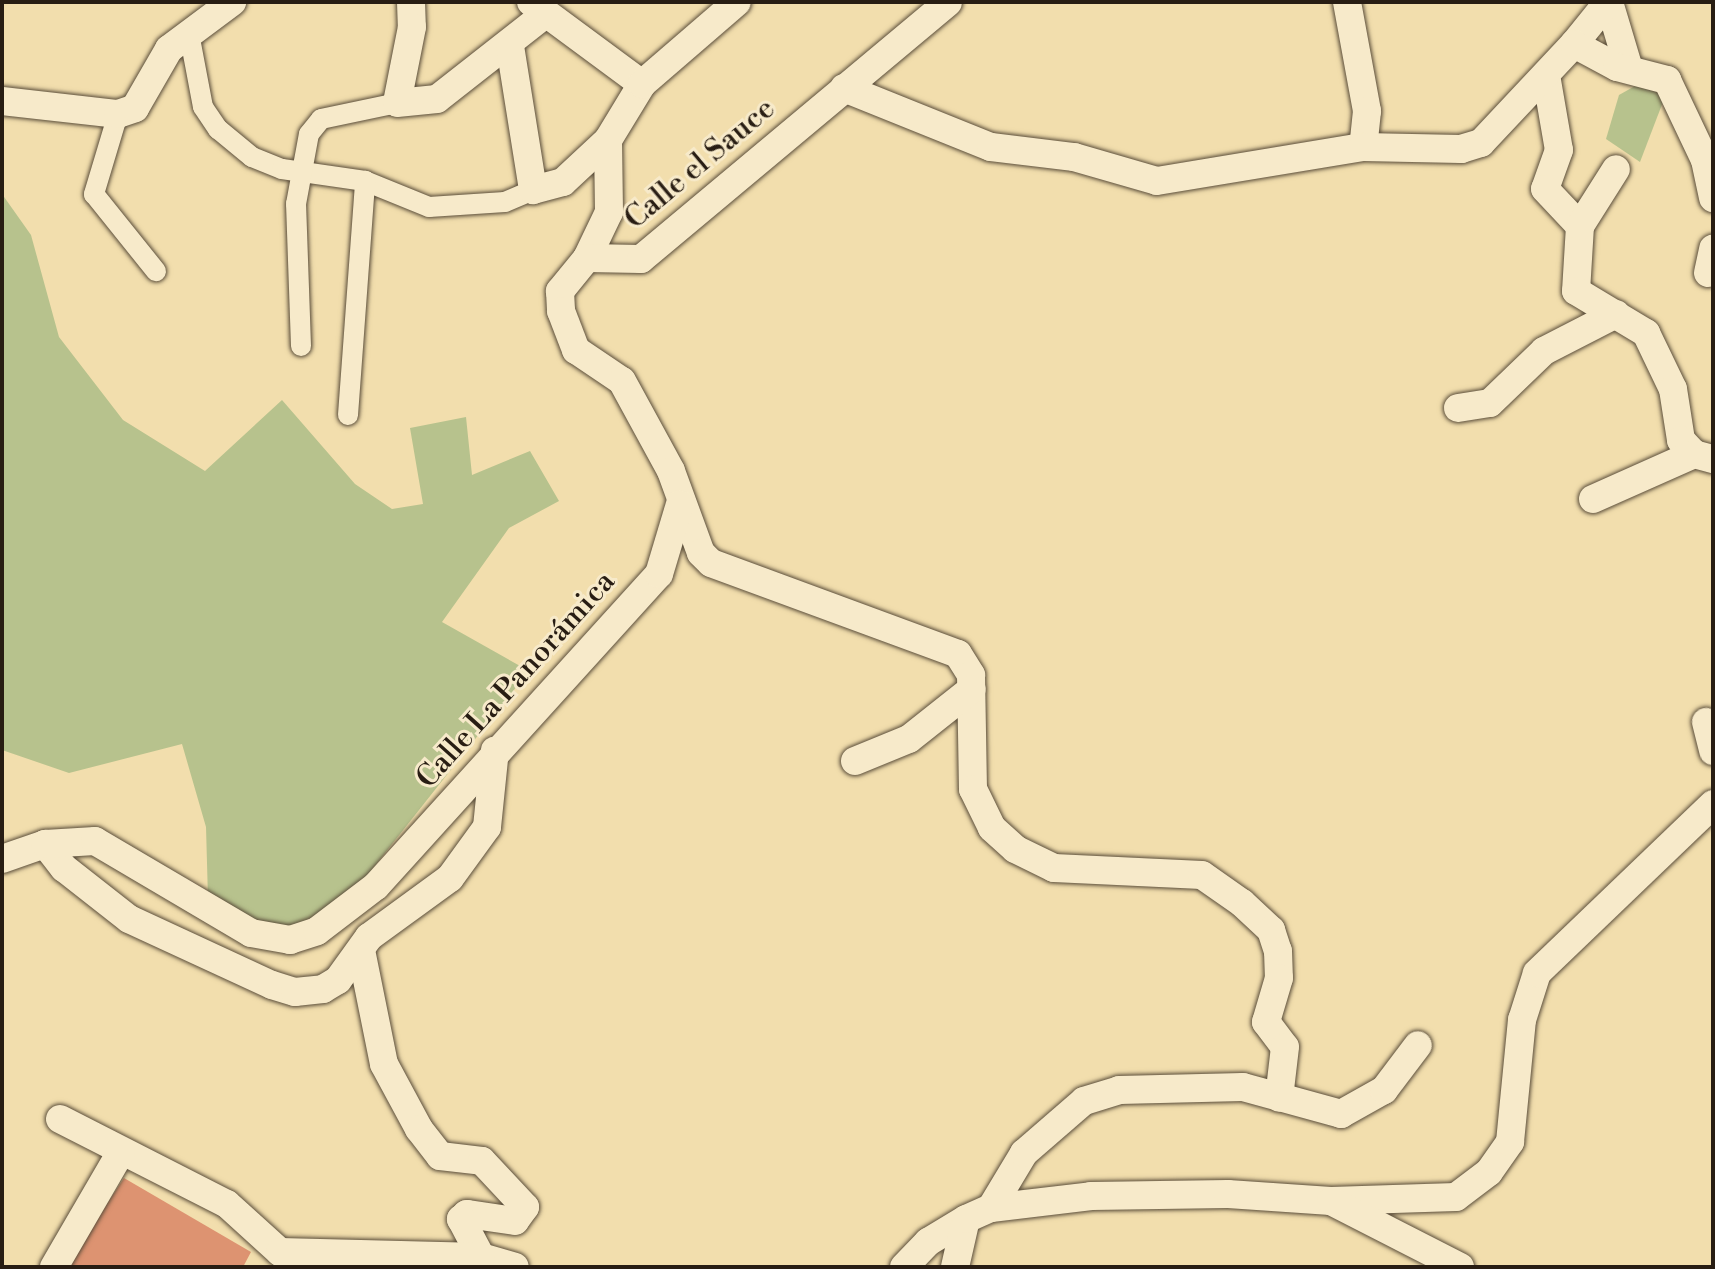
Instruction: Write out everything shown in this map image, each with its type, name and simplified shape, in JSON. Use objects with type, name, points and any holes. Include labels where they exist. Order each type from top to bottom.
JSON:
[{"type":"street","points":[[2,101],[118,114],[135,108],[169,49],[232,2]]},
{"type":"street","points":[[397,103],[412,27],[411,2]]},
{"type":"street","points":[[189,33],[203,107],[218,129],[252,157],[301,173],[365,181],[429,207],[505,202],[563,182],[608,140],[642,84],[737,2]]},
{"type":"street","name":"Calle el Sauce","points":[[587,258],[641,259],[948,2]]},
{"type":"street","points":[[1347,2],[1367,111],[1363,147]]},
{"type":"street","points":[[844,88],[991,147],[1074,157],[1157,181],[1363,147],[1406,149],[1481,143],[1574,44],[1608,2]]},
{"type":"street","points":[[1608,2],[1629,69]]},
{"type":"street","points":[[301,346],[296,204],[309,134],[321,119],[397,103],[437,99],[510,46],[537,8],[642,84]]},
{"type":"street","points":[[1574,44],[1629,69],[1667,80],[1709,160],[1713,198]]},
{"type":"street","points":[[510,46],[533,190]]},
{"type":"street","points":[[1546,75],[1559,150],[1545,189],[1580,226]]},
{"type":"street","points":[[1367,111],[1406,149]]},
{"type":"street","points":[[118,114],[94,194],[156,271]]},
{"type":"street","points":[[608,140],[609,212],[587,258],[560,291],[561,311],[576,350],[622,381],[671,471],[680,504],[711,563],[958,654],[969,665],[972,689],[973,789],[992,828],[1015,849],[1054,868],[1202,875],[1271,930],[1279,978],[1266,1022],[1285,1047],[1279,1098]]},
{"type":"street","points":[[1616,169],[1580,226],[1576,291],[1646,333],[1673,389],[1681,440],[1704,457]]},
{"type":"street","points":[[348,415],[365,181]]},
{"type":"street","points":[[1458,408],[1490,403],[1544,351],[1616,314]]},
{"type":"street","points":[[1593,499],[1704,457]]},
{"type":"street","name":"Calle La Panorámica","points":[[2,859],[45,844],[95,841],[251,933],[290,940],[317,931],[376,886],[495,750],[659,574],[680,504]]},
{"type":"street","points":[[855,761],[909,739],[972,689]]},
{"type":"street","points":[[1706,722],[1713,751]]},
{"type":"street","points":[[45,844],[64,868],[129,919],[272,985],[295,992],[323,989],[375,931],[406,913],[450,878],[487,827],[495,750]]},
{"type":"street","points":[[904,1267],[928,1242],[979,1213],[1142,1194],[1331,1201],[1456,1197],[1489,1172],[1510,1142],[1522,1020],[1537,973],[1713,804]]},
{"type":"street","points":[[361,950],[384,1064],[419,1129],[440,1156],[482,1161],[525,1207],[515,1221],[467,1214],[461,1219],[481,1257]]},
{"type":"street","points":[[955,1267],[979,1213],[1024,1153],[1084,1101],[1119,1090],[1243,1087],[1279,1098],[1349,1111],[1384,1090],[1418,1045]]},
{"type":"street","points":[[60,1119],[227,1204],[280,1252],[481,1257],[515,1267]]},
{"type":"street","points":[[54,1267],[121,1152]]},
{"type":"street","points":[[1331,1201],[1460,1267]]},
{"type":"green space","points":[[1635,86],[1666,94],[1640,162],[1606,139],[1619,95]]},
{"type":"green space","points":[[2,194],[31,235],[59,337],[123,420],[205,471],[282,400],[355,484],[392,509],[423,504],[410,428],[466,417],[472,475],[530,451],[559,501],[509,528],[442,622],[529,671],[347,901],[286,933],[208,899],[206,827],[182,744],[69,773],[2,750]]},
{"type":"building","points":[[124,1178],[251,1252],[243,1267],[65,1267]]}]
